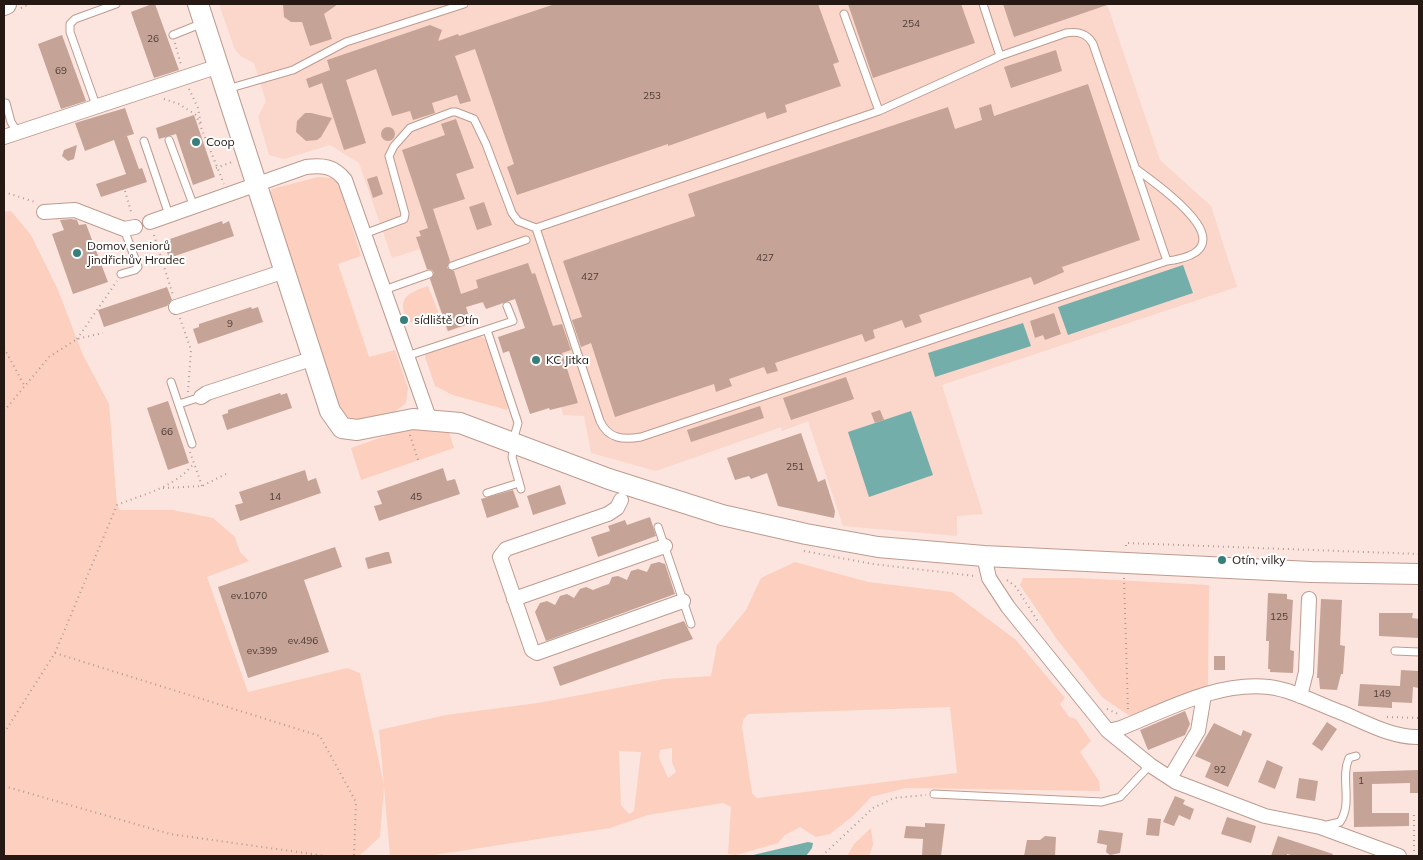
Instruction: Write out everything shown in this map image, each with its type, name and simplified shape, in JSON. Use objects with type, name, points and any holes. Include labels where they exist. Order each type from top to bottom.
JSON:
[{"type":"street","points":[[198,4],[285,271],[309,359],[330,411],[342,428],[357,430],[401,420],[429,418],[460,423],[514,443],[625,492],[806,534],[878,547],[984,556],[1311,572],[1419,574]]},
{"type":"street","points":[[4,137],[146,92],[187,84],[219,66]]},
{"type":"street","points":[[150,222],[257,186],[306,167],[329,167],[338,172],[345,180],[429,418]]},
{"type":"street","points":[[44,212],[75,210],[129,228]]},
{"type":"street","points":[[176,307],[285,271]]},
{"type":"street","points":[[194,399],[309,359]]},
{"type":"street","points":[[625,492],[617,508],[608,514],[506,549],[500,557],[532,650],[537,653],[683,601]]},
{"type":"street","points":[[514,599],[665,546]]},
{"type":"street","points":[[984,556],[989,578],[1008,607],[1108,731],[1150,765],[1170,778],[1264,816],[1320,826],[1399,856]]},
{"type":"street","points":[[1300,696],[1306,672],[1309,599]]},
{"type":"street","points":[[1108,731],[1204,695],[1221,690],[1251,686],[1270,687],[1300,696],[1394,734],[1419,737]]},
{"type":"street","points":[[1170,778],[1198,732],[1204,695]]},
{"type":"lane","points":[[97,108],[70,32],[70,24],[75,19],[116,4]]},
{"type":"lane","points":[[227,90],[293,70],[346,42],[464,4]]},
{"type":"lane","points":[[983,4],[1000,56]]},
{"type":"lane","points":[[844,14],[879,110]]},
{"type":"lane","points":[[173,35],[205,23]]},
{"type":"lane","points":[[364,234],[404,219],[405,214],[390,166],[389,156],[394,146],[410,128],[456,112],[474,119],[486,144],[512,213],[518,221],[536,228],[879,110],[1000,56],[1066,33],[1078,32],[1086,36],[1093,44],[1167,261]]},
{"type":"lane","points":[[6,103],[11,122],[18,133]]},
{"type":"lane","points":[[169,140],[194,207]]},
{"type":"lane","points":[[144,141],[169,215]]},
{"type":"lane","points":[[536,228],[600,420],[609,434],[622,439],[641,437],[1167,261],[1185,258],[1196,253],[1202,243],[1201,229],[1187,208],[1135,168]]},
{"type":"lane","points":[[121,274],[135,270],[138,267],[129,228]]},
{"type":"lane","points":[[452,266],[526,240]]},
{"type":"lane","points":[[384,290],[429,274]]},
{"type":"lane","points":[[407,356],[513,321],[507,306]]},
{"type":"lane","points":[[487,330],[518,423],[512,458],[520,486],[488,493]]},
{"type":"lane","points":[[171,382],[192,444]]},
{"type":"lane","points":[[179,404],[194,399]]},
{"type":"lane","points":[[658,526],[691,624]]},
{"type":"lane","points":[[1395,651],[1419,652]]},
{"type":"lane","points":[[1320,826],[1340,822],[1344,815],[1345,771],[1349,758],[1356,756]]},
{"type":"lane","points":[[934,794],[1102,802],[1120,797],[1150,765]]},
{"type":"path","points":[[173,35],[187,84],[198,108],[201,124],[216,168],[222,178]]},
{"type":"path","points":[[146,92],[187,109],[196,116],[201,124]]},
{"type":"path","points":[[216,168],[239,160]]},
{"type":"path","points":[[125,191],[129,228]]},
{"type":"path","points":[[4,192],[34,202],[44,212]]},
{"type":"path","points":[[150,222],[191,350],[194,399]]},
{"type":"path","points":[[77,339],[121,274]]},
{"type":"path","points":[[4,412],[48,356],[77,339],[103,333]]},
{"type":"path","points":[[4,348],[24,385]]},
{"type":"path","points":[[410,435],[419,463]]},
{"type":"path","points":[[4,733],[55,653],[117,505],[178,479],[194,463],[202,486]]},
{"type":"path","points":[[160,488],[202,486],[226,474]]},
{"type":"path","points":[[55,653],[320,736],[356,802],[354,856]]},
{"type":"path","points":[[1105,708],[1120,715]]},
{"type":"path","points":[[4,786],[170,834],[326,856]]},
{"type":"path","points":[[822,856],[873,808],[894,798],[934,794]]},
{"type":"path","points":[[1414,856],[1414,816],[1419,815]]},
{"type":"shaded area","points":[[219,4],[1107,4],[1160,160],[1211,206],[1237,287],[942,385],[983,514],[957,516],[957,536],[843,526],[808,421],[782,431],[781,427],[656,471],[591,453],[584,416],[563,415],[539,290],[484,308],[482,302],[465,308],[470,325],[447,332],[420,249],[392,258],[359,163],[330,145],[284,159],[269,155],[258,117],[266,101],[254,63],[242,57],[235,50]]},
{"type":"shaded area","points":[[318,177],[332,178],[340,186],[361,256],[338,264],[369,357],[395,350],[408,388],[406,403],[394,412],[371,421],[355,421],[343,412],[335,401],[268,196],[272,189]]},
{"type":"shaded area","points":[[11,211],[31,235],[58,290],[83,355],[109,404],[117,505],[120,510],[173,510],[213,518],[235,537],[240,552],[249,561],[207,577],[248,692],[347,668],[360,673],[384,785],[379,730],[446,715],[538,703],[664,679],[711,676],[717,645],[746,610],[761,578],[795,562],[868,582],[952,592],[1016,640],[1065,698],[1060,704],[1069,717],[1076,719],[1091,741],[1080,752],[1099,781],[1100,791],[906,788],[871,797],[854,815],[830,834],[816,837],[800,827],[785,835],[778,843],[736,855],[728,854],[731,807],[723,803],[648,815],[610,828],[428,856],[390,856],[384,787],[380,837],[359,856],[4,856],[4,212]],"holes":[[[950,707],[957,773],[757,798],[752,793],[742,727],[743,720],[748,714]],[[672,748],[672,762],[676,772],[668,778],[659,758],[660,750]],[[619,751],[641,752],[634,811],[629,814],[621,805]]]},
{"type":"shaded area","points":[[428,286],[439,314],[408,323],[403,308],[405,298]]},
{"type":"shaded area","points":[[481,336],[487,341],[508,404],[507,410],[453,395],[435,386],[425,357],[426,353]]},
{"type":"shaded area","points":[[405,429],[429,429],[449,432],[454,448],[361,480],[351,448]]},
{"type":"shaded area","points":[[1023,578],[1078,578],[1209,585],[1208,686],[1130,716],[1103,698],[1056,638],[1020,585]]},
{"type":"shaded area","points":[[871,828],[873,845],[869,856],[847,856],[854,844]]},
{"type":"water","points":[[1183,265],[1193,293],[1068,335],[1058,307]]},
{"type":"water","points":[[1023,323],[1031,346],[935,377],[928,353]]},
{"type":"water","points":[[911,411],[933,475],[869,497],[848,432]]},
{"type":"water","points":[[808,842],[813,843],[806,856],[749,856]]},
{"type":"building","points":[[155,4],[179,70],[154,78],[131,12]]},
{"type":"building","points":[[283,4],[338,4],[324,14],[332,39],[310,46],[302,22],[291,22],[284,17]]},
{"type":"building","points":[[555,4],[818,4],[839,62],[833,64],[841,86],[785,105],[787,112],[767,119],[765,112],[517,195],[507,167],[514,164],[475,49],[455,56],[471,101],[460,104],[457,95],[432,103],[435,113],[413,120],[410,111],[392,116],[376,69],[346,80],[366,143],[344,150],[322,83],[309,88],[306,79],[330,70],[327,60],[430,25],[442,30],[438,41],[458,34],[459,36]]},
{"type":"building","points":[[848,4],[961,4],[975,43],[873,78]]},
{"type":"building","points":[[1003,4],[1106,4],[1107,5],[1014,37]]},
{"type":"building","points":[[62,35],[86,101],[61,109],[38,44]]},
{"type":"building","points":[[1056,50],[1062,71],[1011,88],[1004,67]]},
{"type":"building","points":[[1088,84],[1140,240],[1062,267],[1064,272],[1034,285],[1031,277],[919,315],[922,322],[905,328],[902,320],[873,330],[875,338],[865,342],[862,334],[775,363],[778,371],[767,374],[764,367],[729,379],[732,386],[716,392],[714,384],[615,417],[591,343],[581,347],[572,320],[582,317],[563,261],[695,216],[688,194],[948,107],[955,129],[982,120],[979,108],[991,104],[994,116]]},
{"type":"building","points":[[125,108],[134,134],[127,136],[139,169],[142,168],[147,182],[101,197],[96,184],[126,174],[114,140],[85,151],[75,123]]},
{"type":"building","points":[[305,113],[332,118],[321,137],[317,140],[306,141],[296,132],[297,121]]},
{"type":"building","points":[[194,115],[215,177],[193,185],[176,134],[159,139],[156,128]]},
{"type":"building","points":[[456,119],[474,168],[456,174],[465,199],[433,209],[450,261],[447,268],[454,271],[461,294],[478,288],[476,280],[528,263],[532,274],[535,273],[553,326],[562,324],[571,350],[562,353],[578,403],[550,410],[549,408],[530,414],[509,351],[503,353],[498,337],[525,328],[515,299],[486,309],[483,302],[466,307],[471,323],[448,331],[430,279],[434,273],[432,270],[427,269],[416,237],[421,236],[419,231],[428,228],[402,150],[445,135],[441,124]]},
{"type":"building","points":[[388,127],[393,129],[395,134],[393,139],[388,141],[383,139],[381,134],[383,129]]},
{"type":"building","points":[[77,145],[74,159],[68,161],[62,156],[64,150]]},
{"type":"building","points":[[377,176],[383,194],[373,198],[367,179]]},
{"type":"building","points":[[484,202],[492,225],[477,230],[469,207]]},
{"type":"building","name":"Domov seniorů Jindřichův Hradec","points":[[60,220],[77,220],[79,225],[86,224],[108,282],[73,294],[52,234],[64,230]]},
{"type":"building","points":[[222,221],[223,224],[229,221],[234,236],[169,258],[164,243],[171,241],[170,239]]},
{"type":"building","points":[[167,287],[172,300],[167,306],[104,327],[98,310]]},
{"type":"building","points":[[251,307],[252,309],[258,307],[263,322],[198,344],[193,329],[199,327],[199,324]]},
{"type":"building","points":[[1054,313],[1061,334],[1045,340],[1043,335],[1035,338],[1030,321]]},
{"type":"building","points":[[846,377],[854,399],[791,420],[783,398]]},
{"type":"building","points":[[280,393],[281,395],[287,393],[292,408],[227,430],[222,415],[228,413],[228,410]]},
{"type":"building","points":[[168,401],[189,463],[168,470],[147,408]]},
{"type":"building","points":[[760,406],[764,418],[691,442],[687,430]]},
{"type":"building","points":[[880,410],[884,420],[875,423],[871,413]]},
{"type":"building","points":[[801,433],[818,482],[825,479],[835,511],[834,518],[778,506],[767,473],[751,479],[749,476],[735,480],[727,458]]},
{"type":"building","points":[[443,468],[447,481],[455,479],[460,494],[379,521],[374,506],[382,504],[377,491]]},
{"type":"building","points":[[305,470],[308,481],[316,478],[321,493],[240,521],[235,505],[243,503],[239,492]]},
{"type":"building","points":[[560,485],[566,504],[533,515],[527,496]]},
{"type":"building","points":[[513,490],[519,507],[487,518],[481,499]]},
{"type":"building","points":[[650,517],[656,536],[598,557],[591,537],[610,531],[608,526],[625,520],[627,525]]},
{"type":"building","points":[[335,547],[342,567],[304,580],[329,652],[248,678],[218,587]]},
{"type":"building","points":[[389,552],[392,563],[368,569],[365,558]]},
{"type":"building","points":[[659,562],[665,564],[675,594],[546,641],[535,612],[540,603],[547,601],[555,605],[560,596],[567,594],[574,598],[580,589],[586,587],[593,590],[609,584],[612,577],[618,576],[627,580],[631,571],[638,569],[647,572],[651,564]]},
{"type":"building","points":[[1268,593],[1287,594],[1287,599],[1293,600],[1290,650],[1294,651],[1293,673],[1270,672],[1270,669],[1268,669],[1269,641],[1266,641]]},
{"type":"building","points":[[1321,599],[1342,600],[1340,645],[1345,646],[1343,674],[1341,674],[1337,690],[1320,689],[1319,678],[1317,678]]},
{"type":"building","points":[[1379,613],[1413,613],[1412,618],[1419,619],[1419,638],[1379,636]]},
{"type":"building","points":[[684,621],[693,639],[560,686],[553,667]]},
{"type":"building","points":[[1214,656],[1225,656],[1225,670],[1214,670]]},
{"type":"building","points":[[1401,670],[1419,671],[1419,688],[1413,687],[1412,703],[1392,702],[1392,708],[1358,706],[1360,684],[1400,686]]},
{"type":"building","points":[[1185,711],[1190,724],[1185,735],[1148,750],[1140,730]]},
{"type":"building","points":[[1327,722],[1337,729],[1322,751],[1312,744]]},
{"type":"building","points":[[1214,723],[1241,736],[1243,730],[1252,734],[1228,787],[1205,777],[1211,763],[1195,756]]},
{"type":"building","points":[[1267,760],[1283,767],[1275,789],[1258,782]]},
{"type":"building","points":[[1419,770],[1419,793],[1410,793],[1410,783],[1372,784],[1372,813],[1409,813],[1409,826],[1354,827],[1353,772]]},
{"type":"building","points":[[1299,778],[1318,781],[1315,801],[1296,798]]},
{"type":"building","points":[[1175,796],[1185,800],[1183,804],[1194,809],[1190,820],[1179,815],[1174,826],[1163,822]]},
{"type":"building","points":[[1227,817],[1256,826],[1251,843],[1221,834]]},
{"type":"building","points":[[1148,818],[1161,819],[1159,836],[1146,835]]},
{"type":"building","points":[[925,823],[945,824],[941,856],[922,856],[923,839],[904,838],[906,826],[925,827]]},
{"type":"building","points":[[1099,830],[1123,833],[1120,853],[1110,855],[1106,852],[1107,845],[1097,843]]},
{"type":"building","points":[[1045,836],[1056,837],[1055,856],[1024,856],[1027,840],[1040,840]]},
{"type":"building","points":[[1278,836],[1333,854],[1332,856],[1295,856],[1287,854],[1287,856],[1271,856]]},
{"type":"place","name":"Coop","points":[[196,142]]},
{"type":"place","name":"Domov seniorů Jindřichův Hradec","points":[[77,253]]},
{"type":"place","name":"sídliště Otín","points":[[404,320]]},
{"type":"place","name":"KC Jitka","points":[[536,360]]},
{"type":"place","name":"Otín, vilky","points":[[1222,560]]}]
